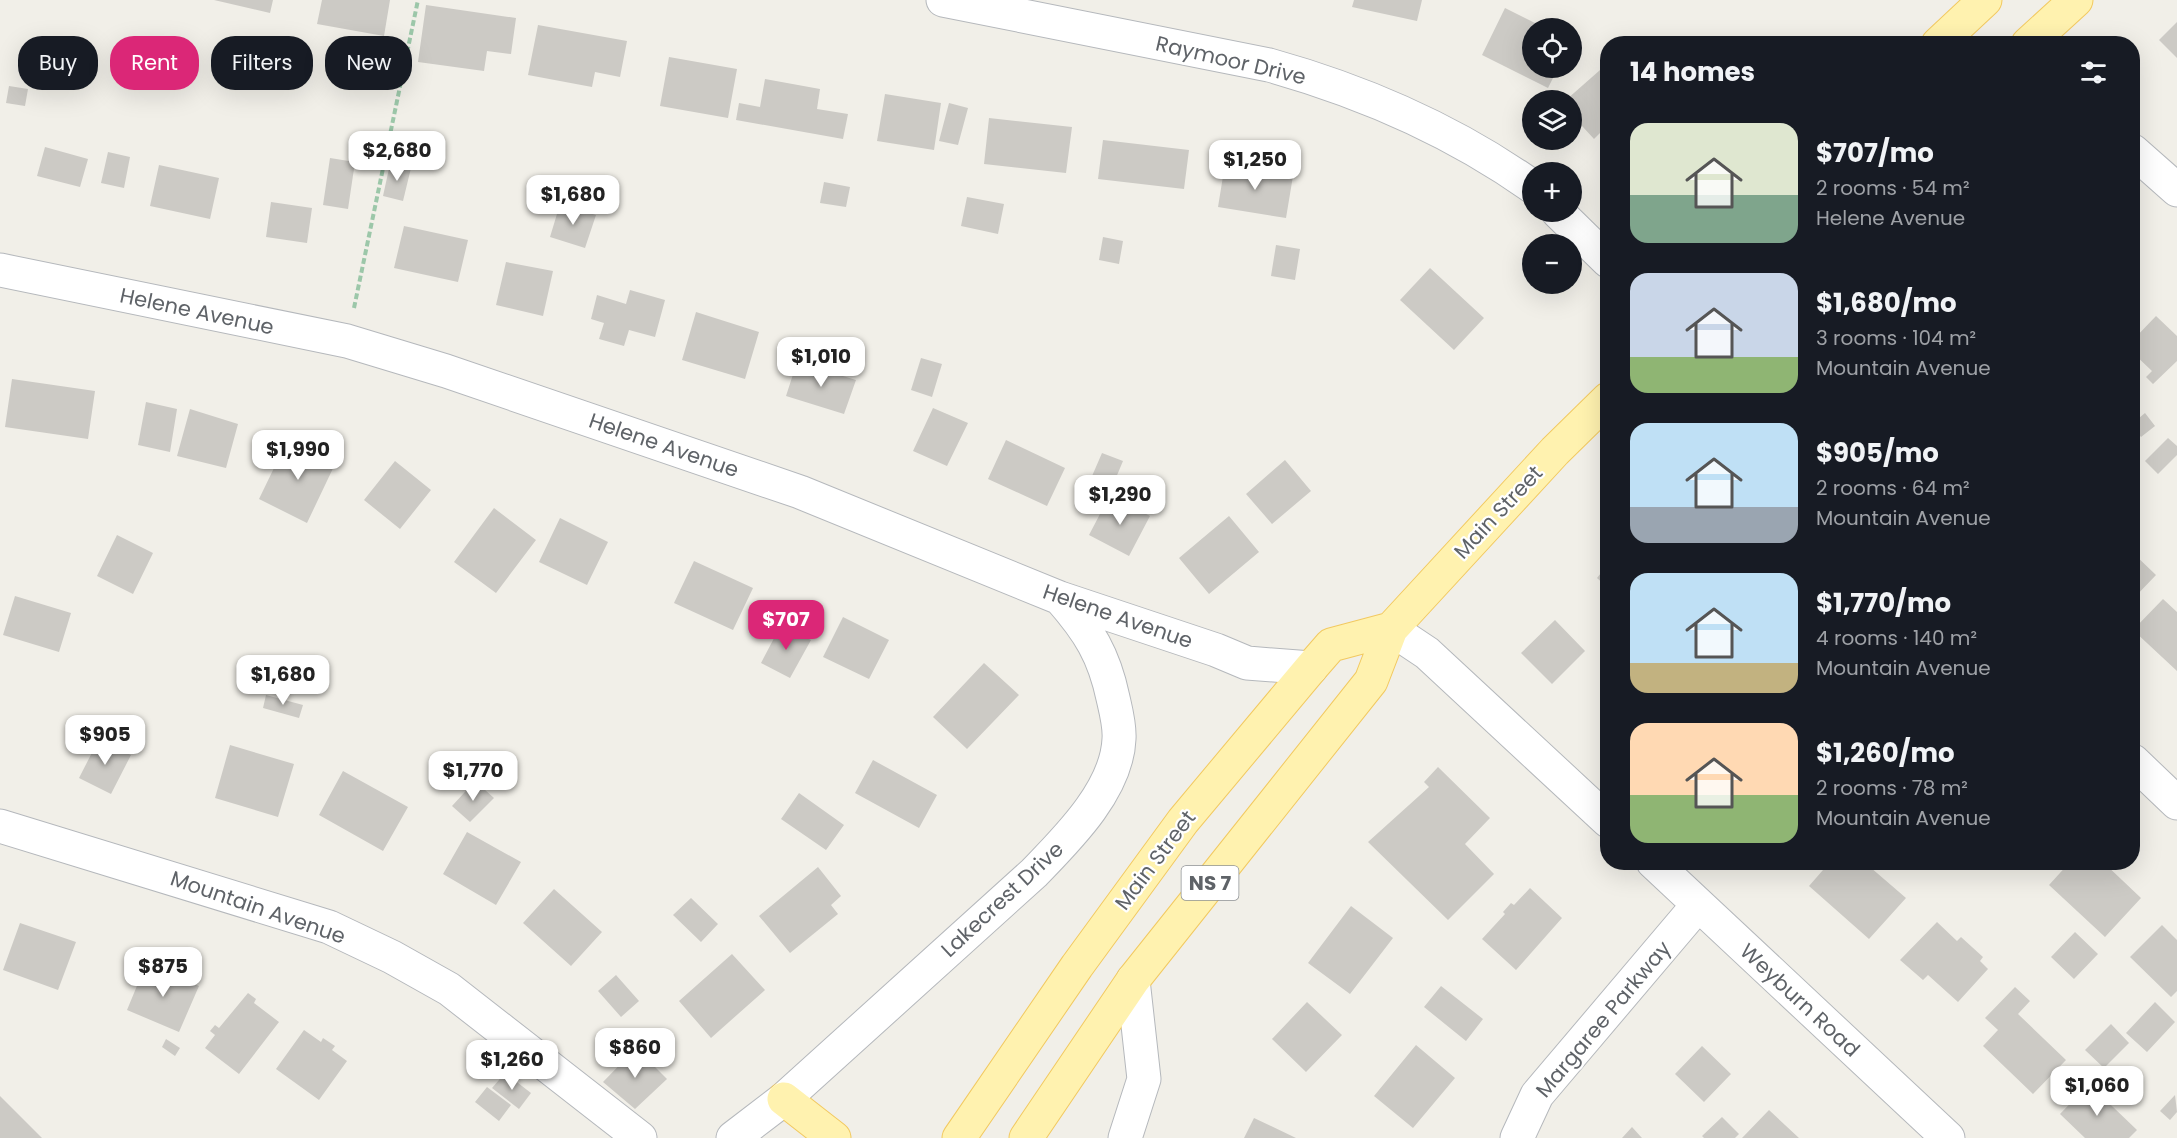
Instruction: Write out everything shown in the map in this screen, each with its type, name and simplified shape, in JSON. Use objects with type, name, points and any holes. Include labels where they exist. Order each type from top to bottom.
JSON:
[{"type":"main road","points":[[1947,36],[1985,0]]},
{"type":"main road","points":[[2037,36],[2076,0]]},
{"type":"main road","name":"Main Street","points":[[1026,1138],[1133,980],[1371,681],[1392,629],[1555,451],[1600,407]]},
{"type":"main road","name":"Main Street","points":[[959,1138],[1077,966],[1183,821],[1311,668],[1331,645],[1392,629]]},
{"type":"main road","points":[[784,1099],[834,1138]]},
{"type":"street","name":"Raymoor Drive","points":[[943,0],[1269,65],[1304,75],[1442,132],[1490,157],[1522,179]]},
{"type":"street","points":[[2140,157],[2177,190]]},
{"type":"street","points":[[1568,222],[1600,253]]},
{"type":"street","name":"Helene Avenue","points":[[0,270],[347,341],[446,371],[800,492],[1060,598],[1216,650],[1247,663],[1311,668]]},
{"type":"street","name":"Lakecrest Drive","points":[[733,1138],[784,1099],[1034,873],[1071,834],[1092,807],[1110,772],[1119,740],[1116,713],[1109,679],[1098,646],[1060,598]]},
{"type":"street","points":[[1392,629],[1432,657],[1600,814]]},
{"type":"street","points":[[2140,768],[2177,803]]},
{"type":"street","name":"Mountain Avenue","points":[[0,826],[329,927],[392,957],[449,990],[640,1138]]},
{"type":"street","name":"Weyburn Road","points":[[1661,870],[1948,1138]]},
{"type":"street","name":"Margaree Parkway","points":[[1517,1138],[1537,1095],[1698,905]]},
{"type":"street","points":[[1125,1138],[1144,1078],[1133,980]]},
{"type":"path","points":[[347,341],[418,0]]},
{"type":"building","points":[[214,0],[273,0],[270,13]]},
{"type":"building","points":[[322,0],[390,0],[384,36],[317,24]]},
{"type":"building","points":[[1354,0],[1422,0],[1417,21],[1352,7]]},
{"type":"building","points":[[426,5],[516,18],[511,54],[487,51],[484,71],[418,62]]},
{"type":"building","points":[[1505,8],[1525,18],[1522,18],[1522,75],[1482,55]]},
{"type":"building","points":[[2177,22],[2177,58],[2159,40]]},
{"type":"building","points":[[538,25],[627,41],[620,77],[595,72],[592,87],[528,75]]},
{"type":"building","points":[[669,57],[737,69],[728,118],[660,106]]},
{"type":"building","points":[[1600,70],[1600,133],[1594,139],[1582,126],[1582,90],[1577,90]]},
{"type":"building","points":[[1528,78],[1553,78],[1548,88]]},
{"type":"building","points":[[765,79],[820,89],[817,109],[848,114],[843,139],[736,120],[739,103],[760,107]]},
{"type":"building","points":[[9,86],[18,87],[18,90],[28,90],[25,106],[6,103]]},
{"type":"building","points":[[885,94],[941,103],[934,150],[877,141]]},
{"type":"building","points":[[949,103],[968,108],[958,145],[939,141]]},
{"type":"building","points":[[989,118],[1072,127],[1066,173],[984,164]]},
{"type":"building","points":[[1103,140],[1189,150],[1184,189],[1098,179]]},
{"type":"building","points":[[45,147],[88,159],[80,187],[37,176]]},
{"type":"building","points":[[108,152],[130,157],[124,188],[101,183]]},
{"type":"building","points":[[330,158],[355,162],[348,209],[323,205]]},
{"type":"building","points":[[390,164],[411,168],[403,201],[383,196]]},
{"type":"building","points":[[1225,164],[1293,176],[1286,218],[1218,207]]},
{"type":"building","points":[[159,165],[219,178],[210,219],[150,206]]},
{"type":"building","points":[[824,182],[850,187],[846,207],[820,203]]},
{"type":"building","points":[[967,197],[1004,204],[998,234],[961,226]]},
{"type":"building","points":[[271,202],[312,208],[307,243],[266,237]]},
{"type":"building","points":[[560,204],[596,215],[585,248],[550,237]]},
{"type":"building","points":[[404,226],[468,240],[458,282],[394,268]]},
{"type":"building","points":[[1103,237],[1123,241],[1119,264],[1099,260]]},
{"type":"building","points":[[1276,245],[1300,249],[1295,280],[1271,276]]},
{"type":"building","points":[[506,262],[553,271],[543,316],[496,305]]},
{"type":"building","points":[[1430,268],[1484,318],[1454,350],[1400,300]]},
{"type":"building","points":[[630,290],[665,300],[655,337],[629,330],[624,346],[599,339],[604,323],[591,319],[597,295],[626,304]]},
{"type":"building","points":[[696,312],[759,332],[745,379],[682,360]]},
{"type":"building","points":[[2156,316],[2177,336],[2177,361],[2153,384],[2146,377],[2152,371],[2140,360],[2140,333]]},
{"type":"building","points":[[921,358],[942,364],[932,397],[911,390]]},
{"type":"building","points":[[797,362],[856,380],[844,414],[786,396]]},
{"type":"building","points":[[12,379],[95,391],[88,439],[5,427]]},
{"type":"building","points":[[146,402],[177,409],[170,452],[138,445]]},
{"type":"building","points":[[933,408],[968,423],[947,466],[913,451]]},
{"type":"building","points":[[190,409],[238,424],[226,468],[177,456]]},
{"type":"building","points":[[2145,413],[2155,426],[2141,437],[2140,436],[2140,417]]},
{"type":"building","points":[[2168,438],[2177,446],[2177,455],[2158,474],[2145,461]]},
{"type":"building","points":[[288,439],[336,462],[307,523],[259,499]]},
{"type":"building","points":[[1006,440],[1065,468],[1047,506],[988,479]]},
{"type":"building","points":[[1102,453],[1123,461],[1110,492],[1089,483]]},
{"type":"building","points":[[1285,460],[1311,491],[1272,524],[1246,494]]},
{"type":"building","points":[[395,461],[431,490],[400,529],[364,500]]},
{"type":"building","points":[[1110,495],[1150,516],[1129,556],[1089,535]]},
{"type":"building","points":[[494,508],[536,540],[496,593],[454,562]]},
{"type":"building","points":[[1229,516],[1259,552],[1209,594],[1179,558]]},
{"type":"building","points":[[560,518],[608,542],[587,585],[539,562]]},
{"type":"building","points":[[117,535],[153,553],[133,594],[97,576]]},
{"type":"building","points":[[2140,560],[2156,575],[2140,592]]},
{"type":"building","points":[[694,561],[753,588],[733,630],[674,603]]},
{"type":"building","points":[[15,596],[71,613],[59,652],[3,635]]},
{"type":"building","points":[[2163,599],[2177,612],[2177,671],[2140,637],[2140,623]]},
{"type":"building","points":[[843,617],[889,640],[869,679],[823,657]]},
{"type":"building","points":[[1555,620],[1585,651],[1552,684],[1521,653]]},
{"type":"building","points":[[781,625],[811,640],[790,678],[761,663]]},
{"type":"building","points":[[984,663],[1019,695],[967,749],[933,717]]},
{"type":"building","points":[[266,695],[303,705],[299,718],[263,708]]},
{"type":"building","points":[[99,739],[131,755],[111,794],[79,778]]},
{"type":"building","points":[[230,745],[294,764],[278,817],[215,798]]},
{"type":"building","points":[[873,760],[937,795],[919,828],[855,793]]},
{"type":"building","points":[[1438,767],[1490,818],[1465,844],[1494,874],[1448,920],[1368,842],[1429,787],[1424,782]]},
{"type":"building","points":[[343,771],[408,807],[383,851],[319,815]]},
{"type":"building","points":[[475,781],[494,798],[470,822],[452,806]]},
{"type":"building","points":[[799,793],[844,825],[826,850],[781,819]]},
{"type":"building","points":[[467,832],[521,862],[496,905],[443,874]]},
{"type":"building","points":[[818,867],[841,896],[831,905],[838,914],[790,953],[759,916]]},
{"type":"building","points":[[1823,870],[1873,870],[1906,898],[1869,939],[1809,886]]},
{"type":"building","points":[[2063,870],[2111,870],[2141,898],[2105,937],[2049,885]]},
{"type":"building","points":[[1530,888],[1562,918],[1516,970],[1482,939],[1505,914],[1503,912],[1511,903],[1514,905]]},
{"type":"building","points":[[554,889],[602,932],[571,966],[523,923]]},
{"type":"building","points":[[691,898],[718,924],[701,942],[673,915]]},
{"type":"building","points":[[1351,906],[1393,938],[1350,994],[1308,963]]},
{"type":"building","points":[[1937,922],[1957,941],[1961,937],[1983,957],[1980,961],[1988,969],[1958,1002],[1928,975],[1923,980],[1900,960]]},
{"type":"building","points":[[20,923],[76,942],[58,990],[3,970]]},
{"type":"building","points":[[2162,925],[2177,940],[2177,991],[2171,997],[2130,957]]},
{"type":"building","points":[[2075,932],[2098,954],[2074,979],[2051,957]]},
{"type":"building","points":[[732,954],[765,990],[711,1038],[679,1001]]},
{"type":"building","points":[[146,964],[199,986],[179,1032],[127,1010]]},
{"type":"building","points":[[616,975],[639,1001],[621,1017],[598,991]]},
{"type":"building","points":[[1441,986],[1483,1019],[1466,1041],[1424,1007]]},
{"type":"building","points":[[2015,987],[2030,1001],[2018,1014],[2066,1060],[2033,1094],[1983,1046],[1998,1030],[1985,1018]]},
{"type":"building","points":[[248,993],[256,999],[254,1003],[279,1022],[239,1074],[205,1048],[215,1035],[210,1031],[215,1025],[219,1028]]},
{"type":"building","points":[[1307,1002],[1342,1035],[1306,1072],[1272,1039]]},
{"type":"building","points":[[2155,1002],[2175,1022],[2147,1052],[2126,1033]]},
{"type":"building","points":[[2111,1024],[2129,1043],[2104,1068],[2085,1050]]},
{"type":"building","points":[[304,1030],[321,1042],[323,1038],[335,1046],[332,1050],[347,1061],[319,1100],[276,1069]]},
{"type":"building","points":[[166,1039],[180,1048],[175,1056],[162,1047]]},
{"type":"building","points":[[1416,1045],[1455,1078],[1413,1128],[1374,1096]]},
{"type":"building","points":[[1702,1046],[1731,1074],[1704,1102],[1675,1074]]},
{"type":"building","points":[[636,1048],[667,1079],[635,1109],[603,1082]]},
{"type":"building","points":[[505,1073],[531,1093],[519,1109],[492,1088]]},
{"type":"building","points":[[2089,1084],[2137,1130],[2129,1138],[2085,1138],[2060,1114]]},
{"type":"building","points":[[487,1087],[511,1105],[499,1121],[475,1102]]},
{"type":"building","points":[[2175,1095],[2177,1112],[2170,1120],[2160,1111]]},
{"type":"building","points":[[0,1096],[42,1138],[0,1138]]},
{"type":"building","points":[[1769,1110],[1799,1138],[1742,1138]]},
{"type":"building","points":[[1722,1117],[1739,1134],[1735,1138],[1704,1138],[1702,1136]]},
{"type":"building","points":[[1254,1118],[1296,1138],[1244,1138]]},
{"type":"building","points":[[1632,1127],[1642,1138],[1622,1138]]}]
